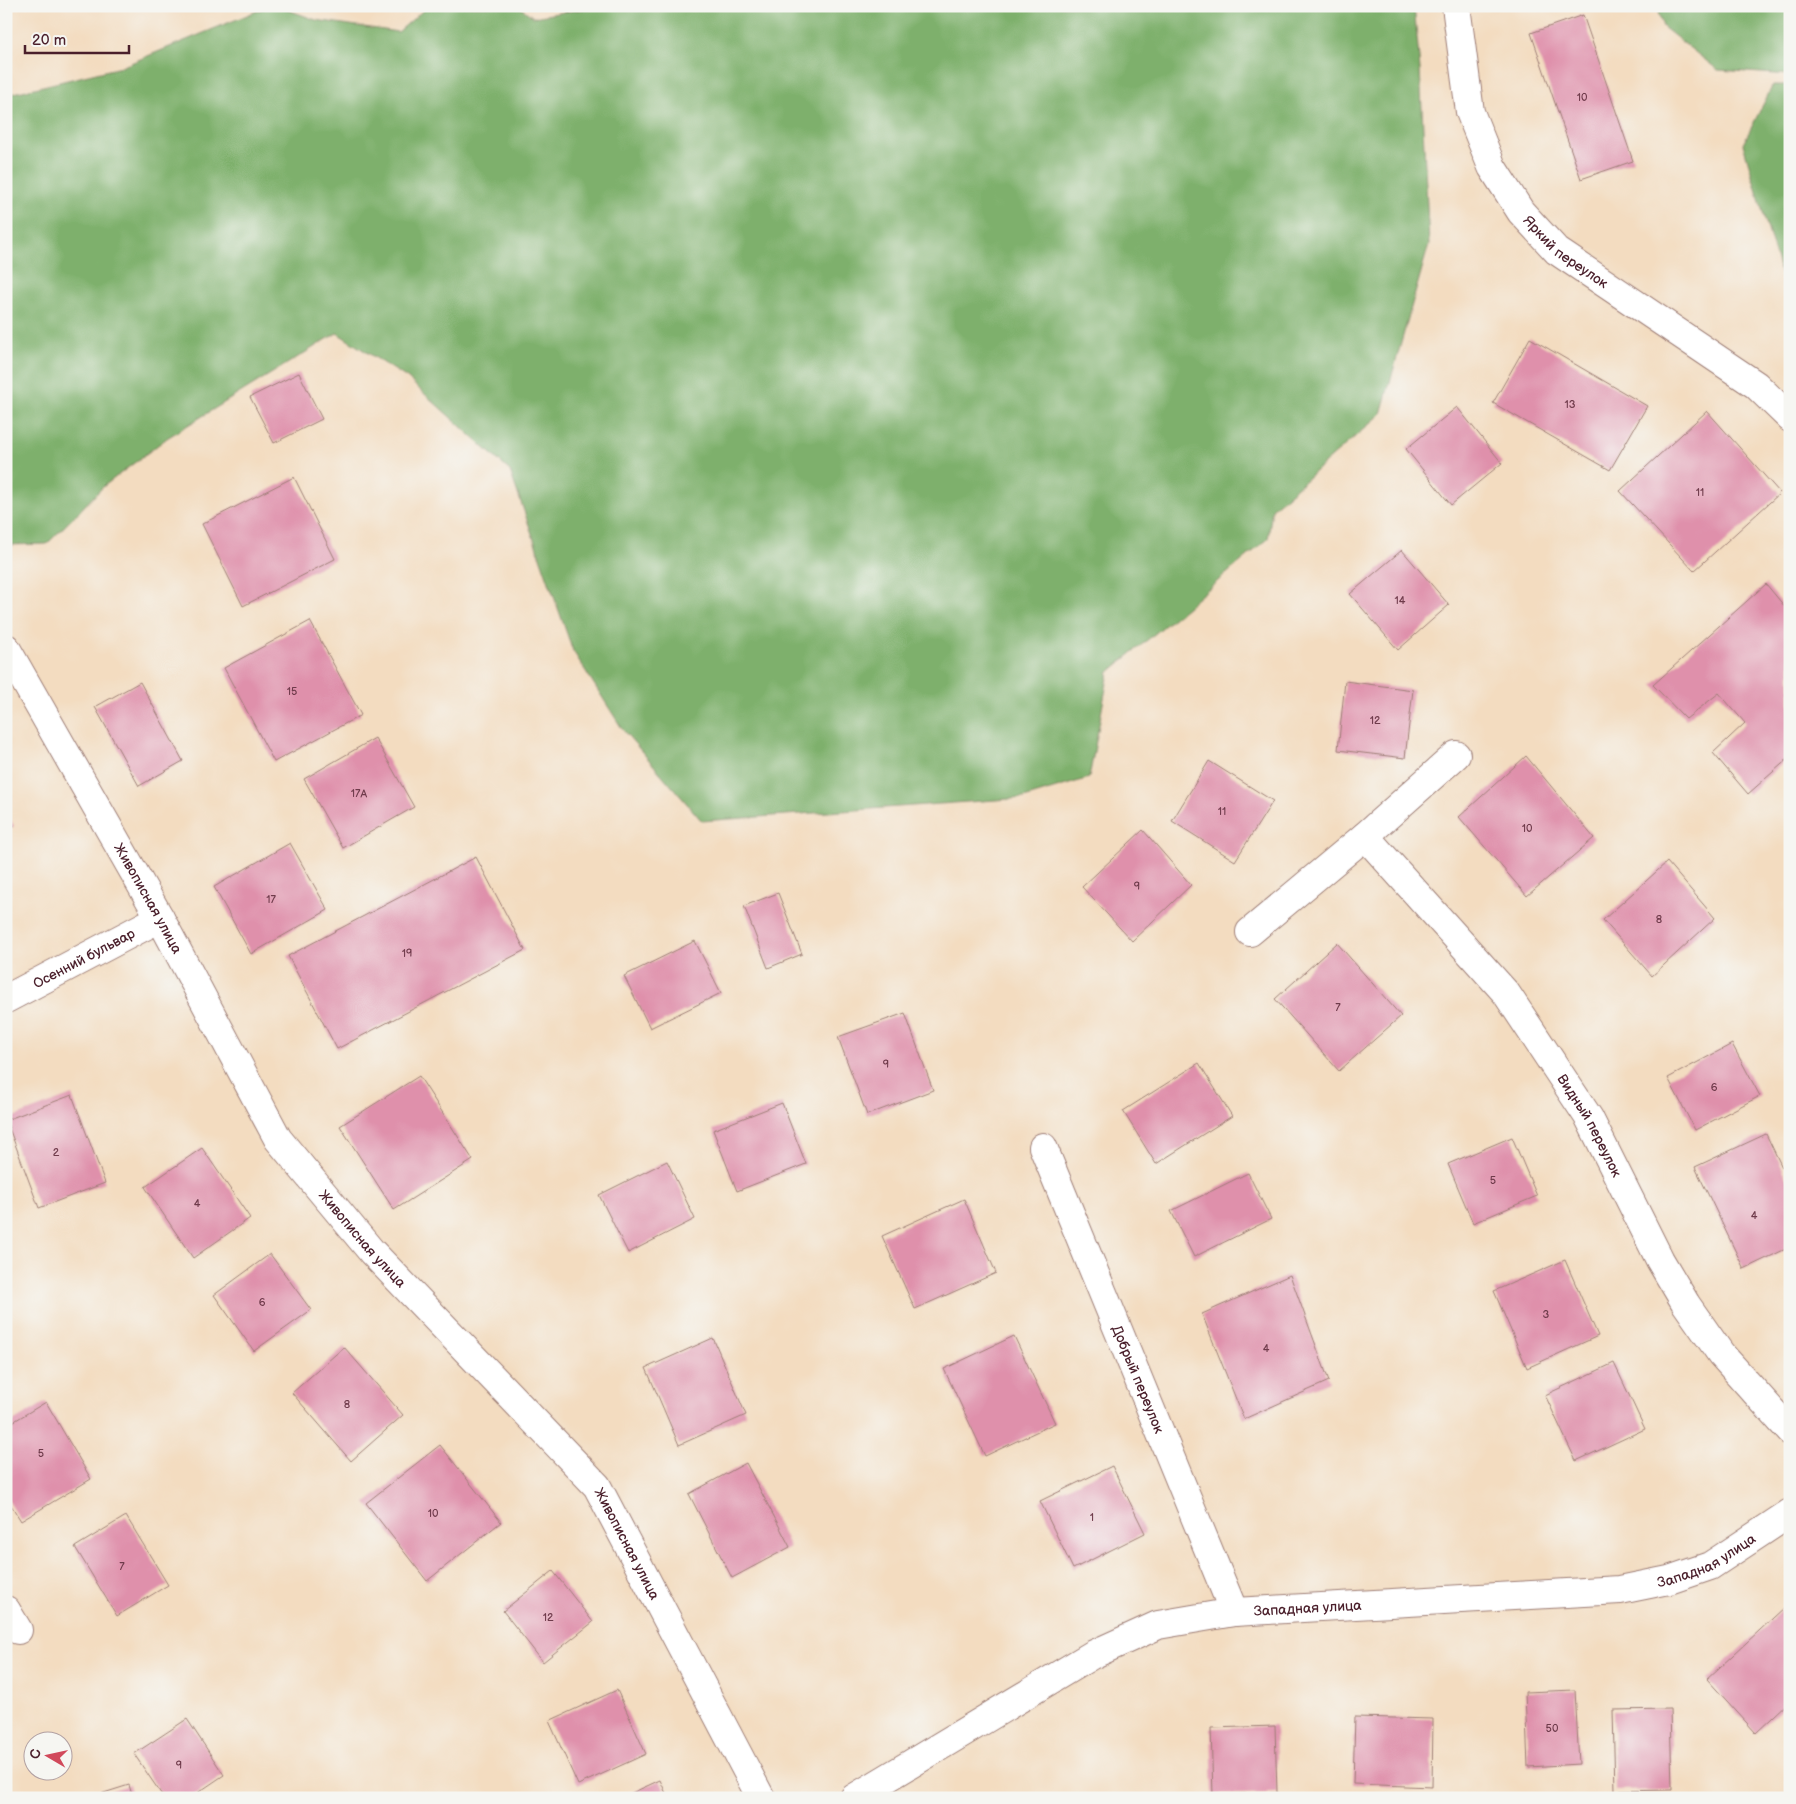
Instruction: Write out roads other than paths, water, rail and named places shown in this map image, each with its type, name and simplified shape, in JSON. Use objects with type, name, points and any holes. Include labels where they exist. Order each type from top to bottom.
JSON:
[{"type":"street","name":"Яркий переулок","points":[[1456,6],[1470,112],[1492,167],[1521,212],[1556,251],[1756,385],[1790,418]]},
{"type":"street","name":"Живописная улица","points":[[6,648],[160,918],[278,1139],[372,1252],[597,1486],[761,1798]]},
{"type":"street","points":[[1250,932],[1365,836],[1456,755]]},
{"type":"street","name":"Видный переулок","points":[[1365,836],[1506,993],[1590,1118],[1660,1260],[1686,1304],[1721,1354],[1790,1431]]},
{"type":"street","name":"Осенний бульвар","points":[[6,999],[160,918]]},
{"type":"street","name":"Добрый переулок","points":[[1043,1147],[1234,1612]]},
{"type":"street","name":"Западная улица","points":[[854,1798],[1092,1655],[1158,1625],[1234,1612],[1620,1590],[1669,1580],[1710,1566],[1790,1513]]}]
